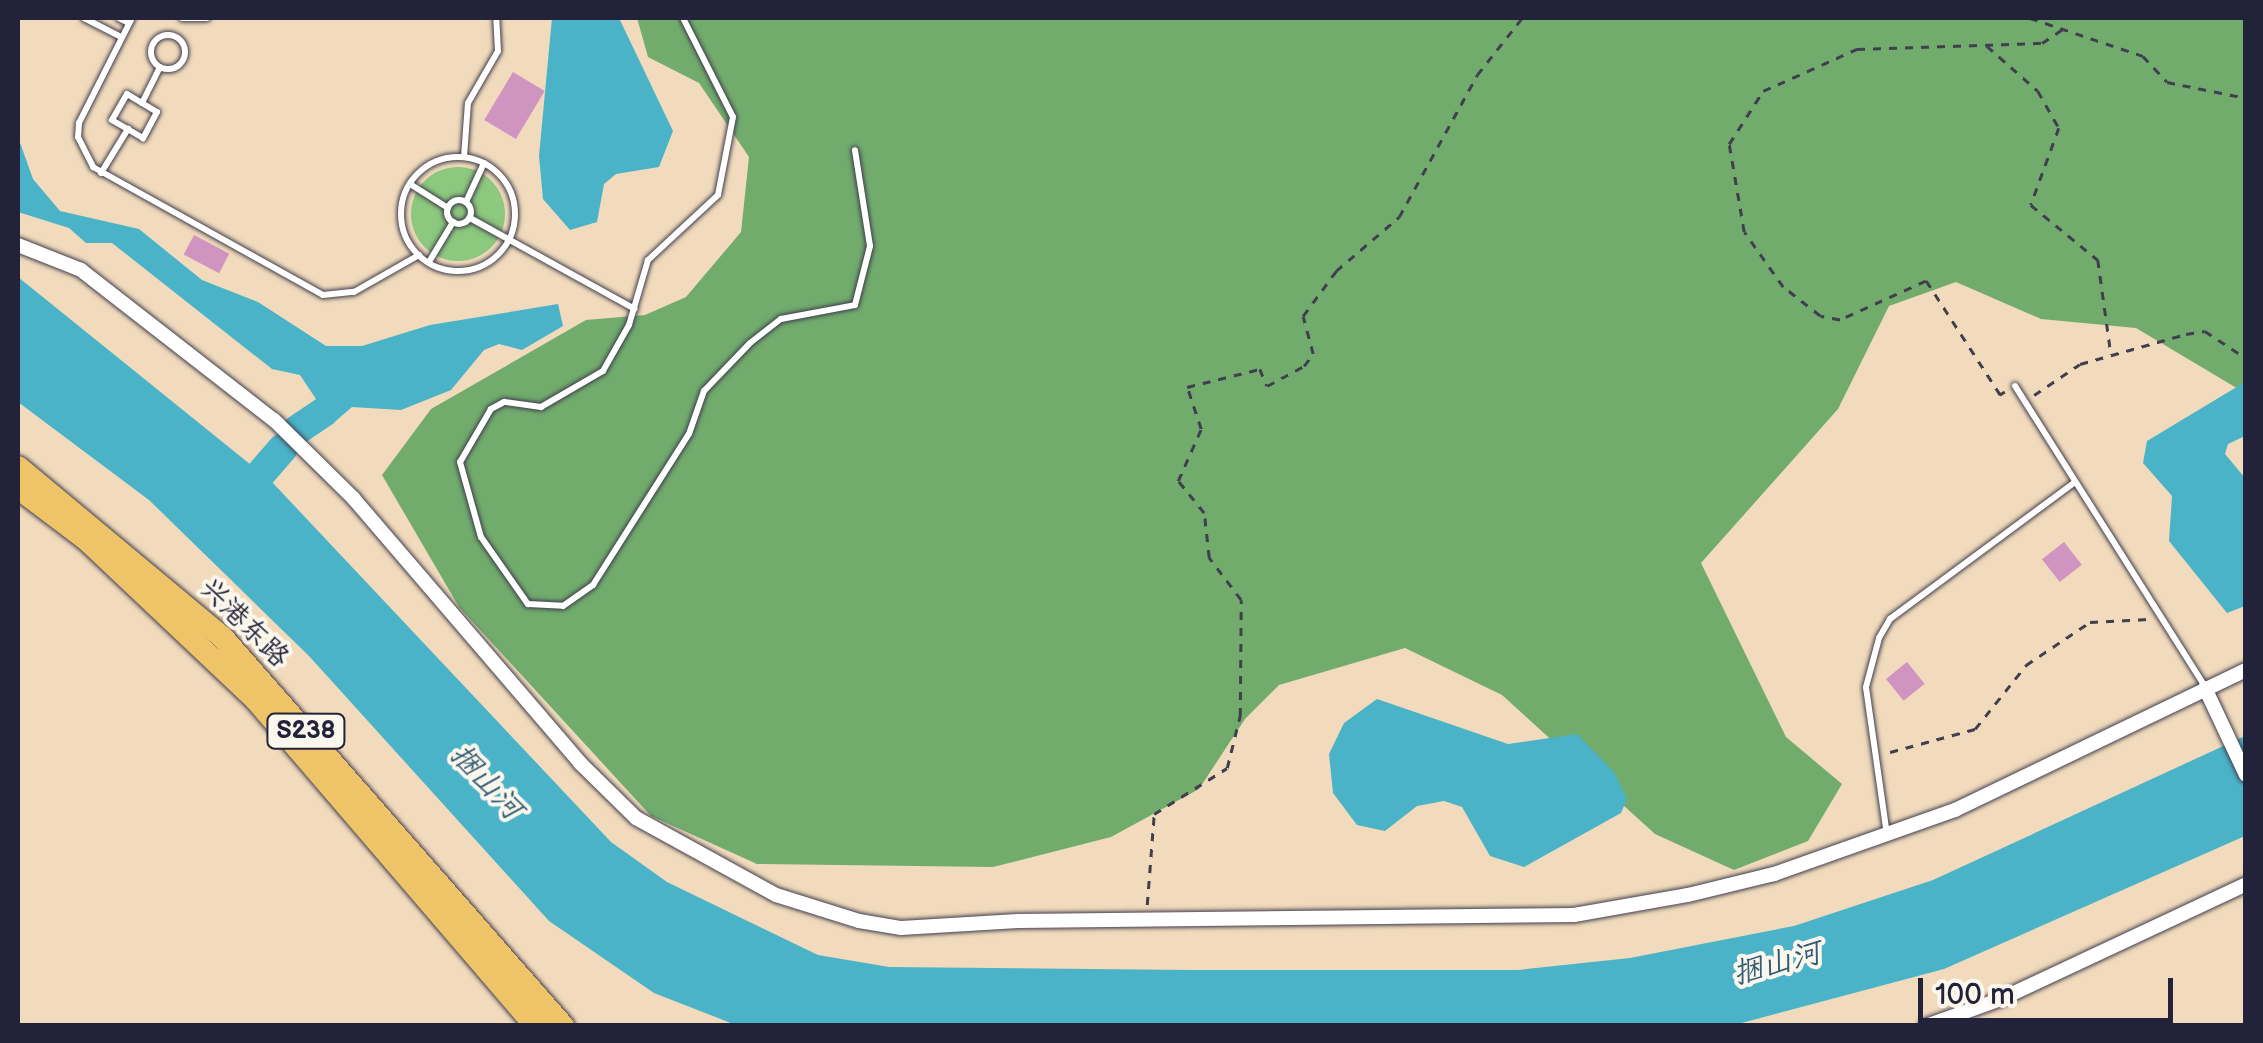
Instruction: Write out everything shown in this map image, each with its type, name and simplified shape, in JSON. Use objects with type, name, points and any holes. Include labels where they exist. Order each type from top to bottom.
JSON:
[{"type":"main road","name":"兴港东路","points":[[18,467],[223,638],[563,1026]]},
{"type":"main road","name":"兴港东路","points":[[18,488],[88,540],[256,700],[536,1026]]},
{"type":"street","points":[[18,244],[81,270],[274,420],[354,499],[580,763],[636,818],[699,858],[776,895],[901,928],[1146,919],[1574,915],[1688,895],[1887,836],[2246,670]]},
{"type":"street","points":[[2206,688],[2246,776]]},
{"type":"street","points":[[1926,1026],[2002,999],[2246,884]]},
{"type":"lane","points":[[84,18],[120,37]]},
{"type":"lane","points":[[119,18],[130,20],[80,122],[84,152],[102,174],[322,295],[354,292],[419,255]]},
{"type":"lane","points":[[176,36],[183,20],[207,18]]},
{"type":"lane","points":[[464,157],[468,103],[498,51],[496,18]]},
{"type":"lane","points":[[683,18],[733,117],[732,142],[718,195],[658,246],[615,356],[588,384],[541,407],[504,402],[491,408],[465,446],[459,475],[470,512],[502,574],[528,604],[564,606],[593,584],[689,434],[704,391],[750,342],[781,319],[855,304],[870,246],[855,150]]},
{"type":"lane","points":[[142,103],[160,67],[152,45],[163,35],[176,36],[184,46],[183,61],[160,67]]},
{"type":"lane","points":[[127,94],[142,103],[157,112],[142,138],[112,120],[127,94]]},
{"type":"lane","points":[[102,174],[128,129]]},
{"type":"lane","points":[[464,157],[484,163],[512,194],[516,212],[508,242],[476,269],[428,262],[419,255],[402,226],[410,184],[434,162],[464,157]]},
{"type":"lane","points":[[484,163],[466,202],[470,218],[634,309]]},
{"type":"lane","points":[[410,184],[448,208],[453,222]]},
{"type":"lane","points":[[448,208],[466,202]]},
{"type":"lane","points":[[428,262],[453,222],[470,218]]},
{"type":"lane","points":[[2015,386],[2206,688]]},
{"type":"lane","points":[[1887,836],[1866,688],[1879,638],[1890,618],[2075,482]]},
{"type":"path","points":[[1146,919],[1154,814],[1227,768],[1240,716],[1242,600],[1208,558],[1204,514],[1178,481],[1200,440],[1187,387],[1260,369],[1267,386],[1304,366],[1313,354],[1303,316],[1336,271],[1399,217],[1477,75],[1522,18]]},
{"type":"path","points":[[2030,18],[2143,56],[2168,82],[2246,98]]},
{"type":"path","points":[[2015,386],[2000,394],[1926,281],[1840,320],[1804,304],[1756,254],[1728,162],[1736,126],[1763,90],[1820,62],[1857,49],[2042,42],[2062,29]]},
{"type":"path","points":[[1986,45],[2038,91],[2059,128],[2031,205],[2098,260],[2111,354]]},
{"type":"path","points":[[2024,402],[2080,364],[2204,331],[2246,358]]},
{"type":"path","points":[[1879,755],[1975,729],[2026,664],[2090,622],[2161,619]]},
{"type":"green space","points":[[637,18],[2245,18],[2245,393],[2136,328],[2041,319],[1956,282],[1889,306],[1838,409],[1701,563],[1786,737],[1842,784],[1808,841],[1734,870],[1655,834],[1502,695],[1405,648],[1279,685],[1245,719],[1199,789],[1111,837],[993,867],[757,864],[651,816],[459,607],[382,475],[431,409],[586,320],[645,315],[686,297],[741,232],[749,157],[699,83],[648,57]]},
{"type":"green space","points":[[458,167],[476,171],[491,181],[501,196],[505,214],[501,232],[491,247],[476,257],[458,261],[440,257],[425,247],[415,232],[411,214],[415,196],[425,181],[440,171]]},
{"type":"water","points":[[552,18],[619,18],[673,131],[659,167],[616,174],[604,184],[597,222],[570,230],[543,199],[539,156]]},
{"type":"water","points":[[18,137],[33,179],[60,211],[139,229],[202,280],[258,302],[326,346],[362,346],[430,325],[558,304],[563,326],[522,350],[499,344],[484,350],[451,390],[401,410],[352,407],[331,425],[313,408],[316,399],[300,375],[272,369],[112,243],[86,243],[69,228],[18,212]]},
{"type":"water","name":"捆山河","points":[[18,277],[271,481],[611,842],[667,882],[818,955],[889,967],[1191,970],[1518,970],[1630,958],[1794,926],[1933,880],[2245,736],[2245,836],[1944,969],[1734,1025],[736,1025],[654,993],[549,921],[309,656],[149,500],[18,402]]},
{"type":"water","points":[[2245,382],[2245,436],[2228,444],[2225,454],[2245,478],[2245,606],[2227,613],[2169,541],[2172,496],[2143,463],[2147,441]]},
{"type":"water","points":[[1377,699],[1508,744],[1577,734],[1614,772],[1627,799],[1621,813],[1524,867],[1490,856],[1462,807],[1444,801],[1417,806],[1385,831],[1357,825],[1333,793],[1329,754],[1344,723]]},
{"type":"building","points":[[513,72],[545,91],[516,139],[484,120]]},
{"type":"building","points":[[194,235],[229,254],[219,273],[184,254]]},
{"type":"building","points":[[2064,542],[2082,565],[2060,582],[2042,559]]},
{"type":"building","points":[[1907,662],[1925,684],[1904,701],[1886,679]]},
{"type":"waterway","points":[[297,430],[324,412]]},
{"type":"waterway","points":[[237,501],[283,448]]}]
